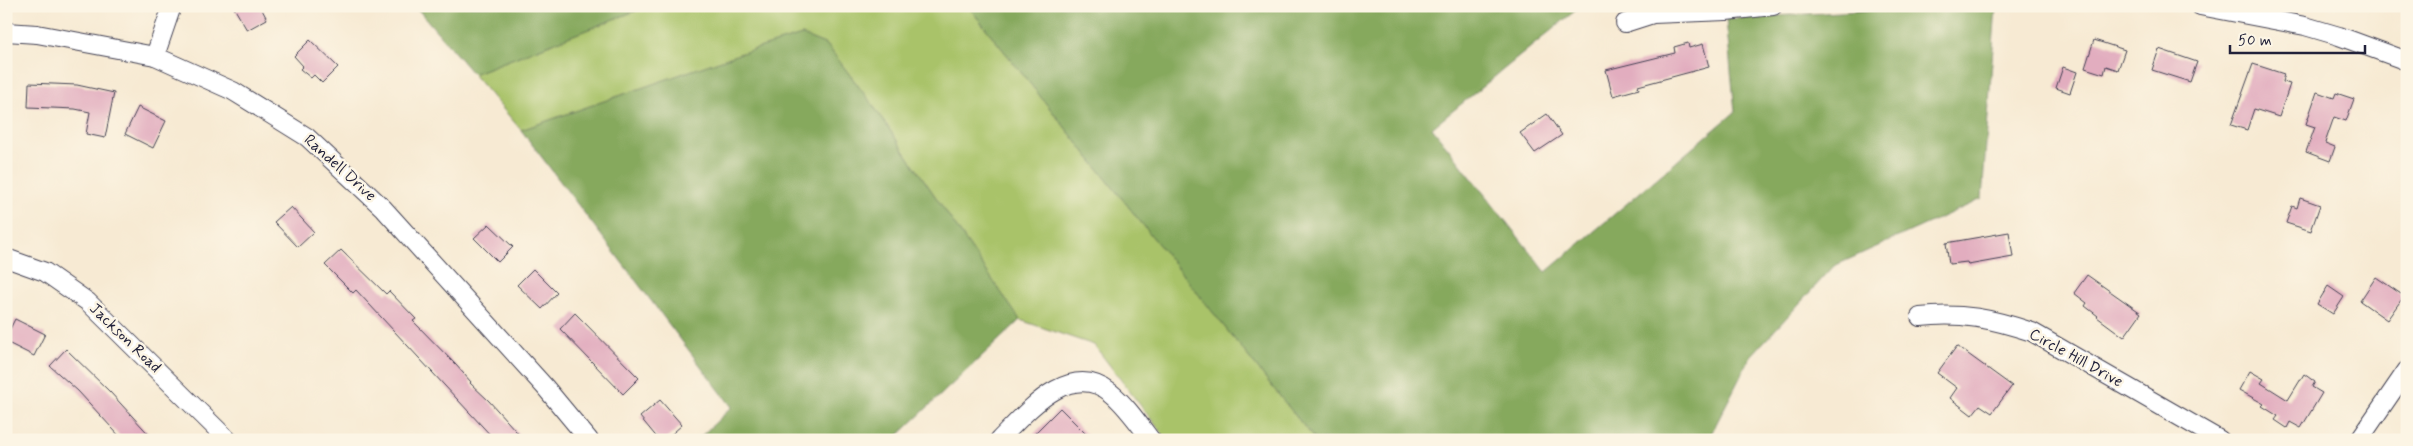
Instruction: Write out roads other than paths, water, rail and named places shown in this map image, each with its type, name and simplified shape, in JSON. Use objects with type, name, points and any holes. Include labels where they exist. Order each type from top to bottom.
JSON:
[{"type":"street","points":[[155,56],[172,6]]},
{"type":"street","points":[[1625,24],[1654,14],[1726,11],[1773,6]]},
{"type":"street","points":[[2200,6],[2305,26],[2407,60]]},
{"type":"street","name":"Randell Drive","points":[[6,32],[37,34],[155,56],[233,91],[307,137],[383,208],[545,387],[589,440]]},
{"type":"street","name":"Jackson Road","points":[[6,258],[45,272],[88,302],[228,440]]},
{"type":"street","name":"Circle Hill Drive","points":[[1920,317],[1948,314],[1972,316],[2012,325],[2032,332],[2220,440]]},
{"type":"street","points":[[2359,440],[2407,370]]},
{"type":"street","points":[[999,440],[1036,402],[1049,393],[1064,385],[1082,383],[1096,385],[1110,392],[1151,440]]}]
